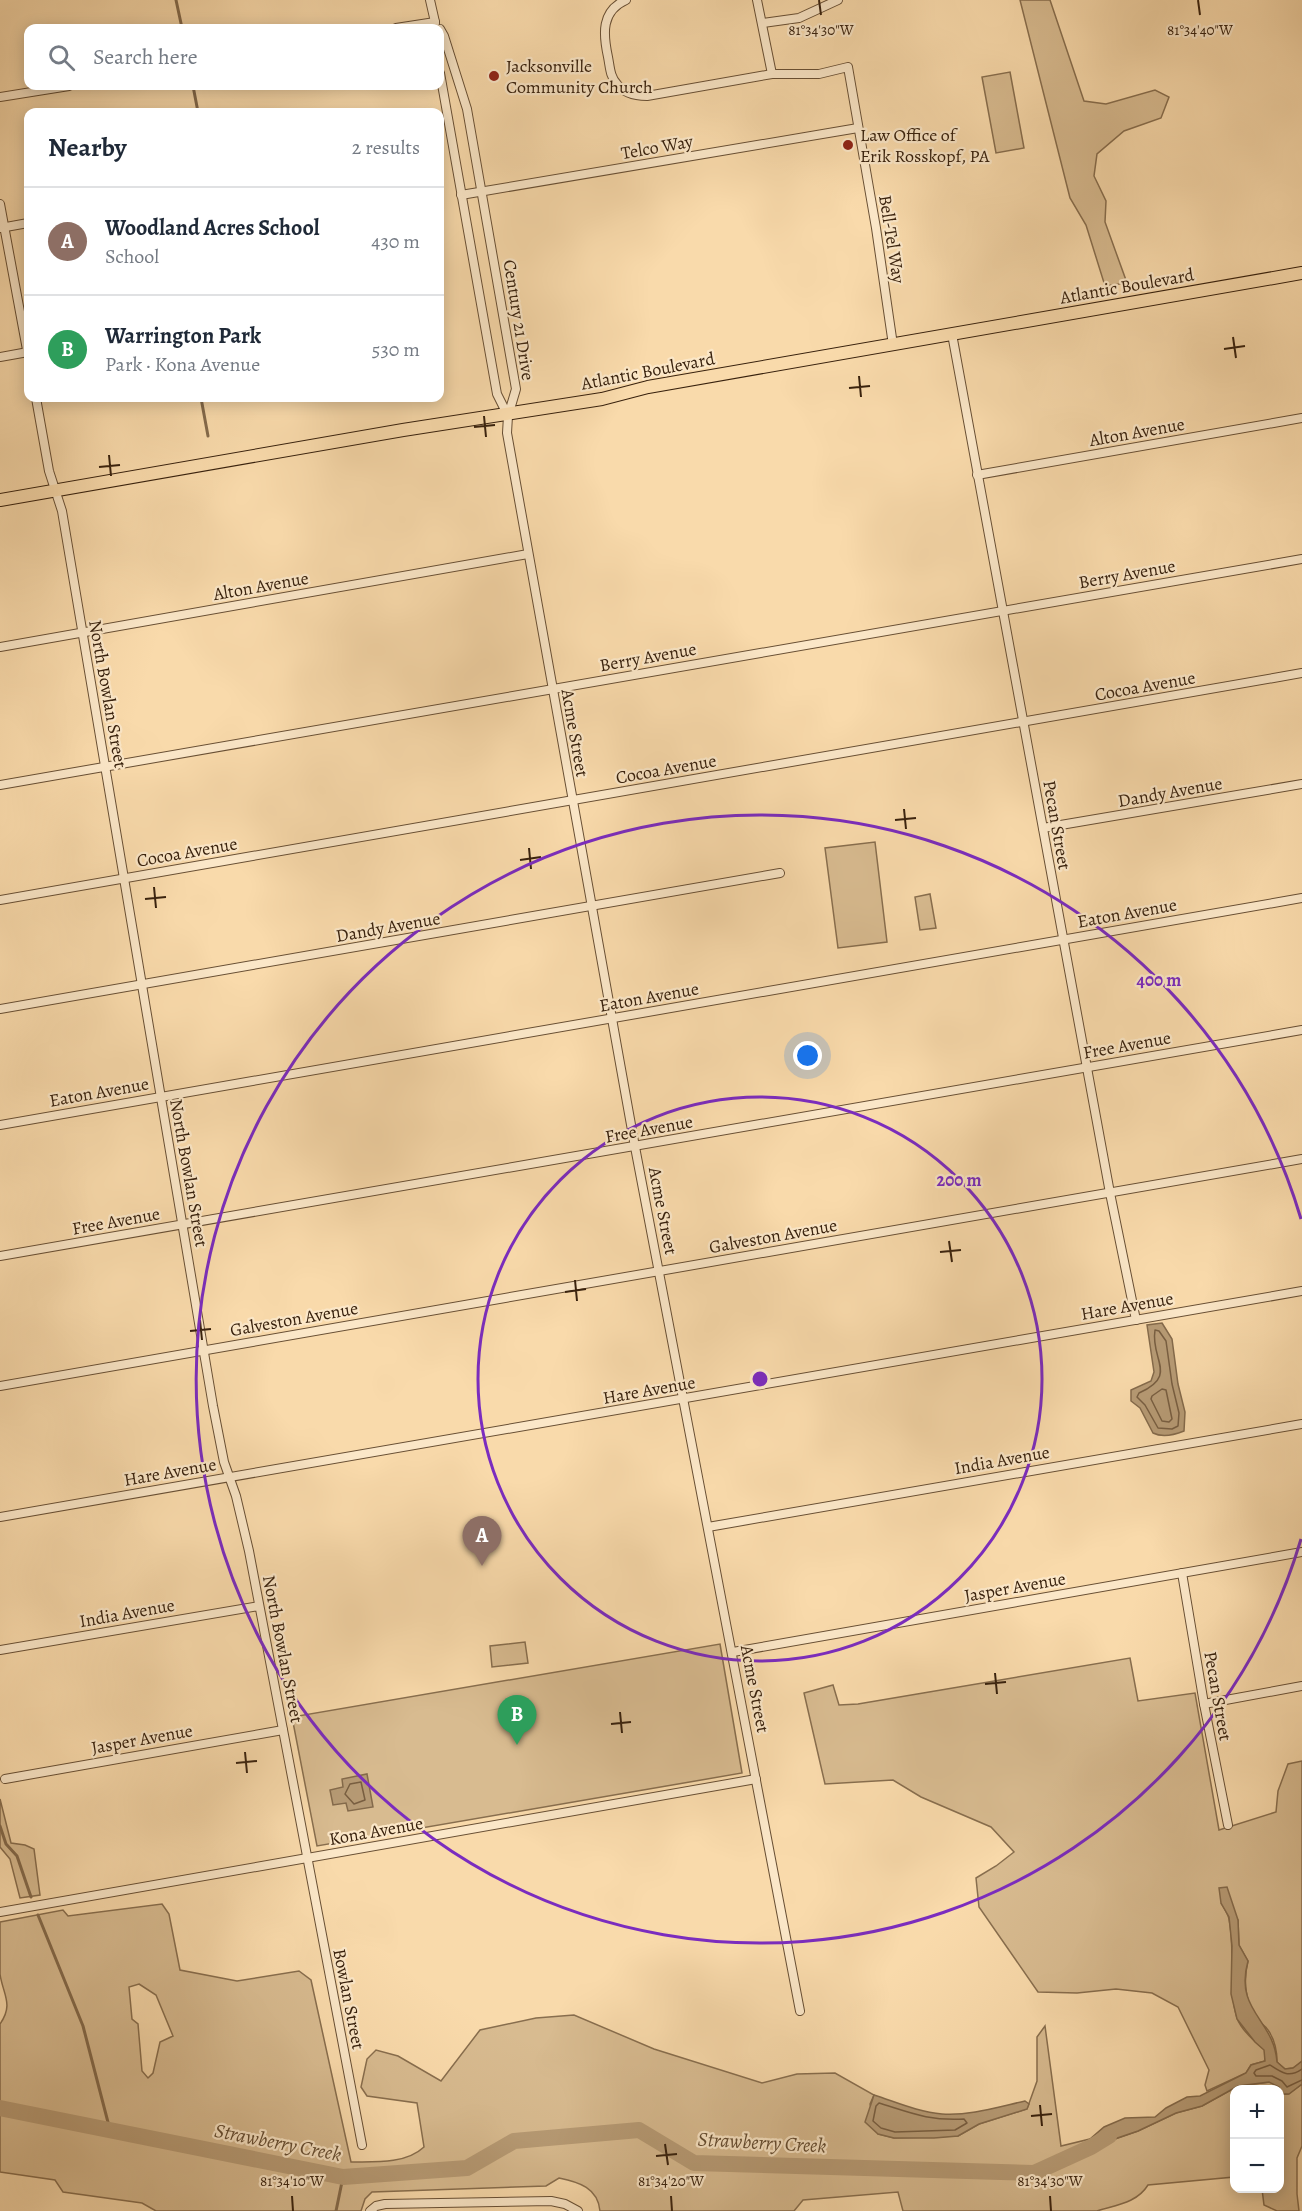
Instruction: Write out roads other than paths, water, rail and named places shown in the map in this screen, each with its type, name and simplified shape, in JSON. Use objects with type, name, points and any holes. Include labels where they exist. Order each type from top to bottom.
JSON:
[{"type":"main road","name":"Atlantic Boulevard","points":[[0,500],[403,430],[507,416],[602,399],[648,387],[1302,273]]},
{"type":"street","name":"Century 21 Drive","points":[[430,0],[436,24]]},
{"type":"street","points":[[626,0],[615,6],[608,14],[604,35],[611,76],[618,86],[636,96],[772,74],[758,2]]},
{"type":"street","points":[[763,23],[799,18],[838,0]]},
{"type":"street","name":"Century 21 Drive","points":[[444,36],[466,109],[483,192],[516,389],[507,416]]},
{"type":"street","name":"Bell-Tel Way","points":[[772,74],[819,74],[848,67],[876,228],[893,345]]},
{"type":"street","points":[[0,97],[44,90]]},
{"type":"street","name":"Century 21 Drive","points":[[443,90],[497,394],[507,416]]},
{"type":"street","name":"Telco Way","points":[[461,195],[858,128]]},
{"type":"street","points":[[0,204],[2,228],[24,335]]},
{"type":"street","points":[[2,228],[24,224]]},
{"type":"street","name":"Pecan Street","points":[[952,334],[1110,1193],[1136,1320]]},
{"type":"street","points":[[0,357],[24,354]]},
{"type":"street","name":"North Bowlan Street","points":[[37,402],[49,471],[62,511],[203,1350],[224,1462],[236,1496],[259,1606],[306,1858]]},
{"type":"street","name":"Acme Street","points":[[507,416],[507,433],[528,554],[635,1147],[685,1399],[777,1899],[800,2011]]},
{"type":"street","name":"Alton Avenue","points":[[977,475],[1302,418]]},
{"type":"street","name":"Alton Avenue","points":[[0,647],[528,554]]},
{"type":"street","name":"Berry Avenue","points":[[0,785],[1302,559]]},
{"type":"street","name":"Cocoa Avenue","points":[[0,900],[1302,674]]},
{"type":"street","name":"Dandy Avenue","points":[[1042,828],[1302,784]]},
{"type":"street","name":"Dandy Avenue","points":[[0,1009],[780,873]]},
{"type":"street","name":"Eaton Avenue","points":[[0,1125],[1302,898]]},
{"type":"street","name":"Free Avenue","points":[[0,1256],[1302,1030]]},
{"type":"street","name":"Galveston Avenue","points":[[0,1386],[1302,1159]]},
{"type":"street","name":"Hare Avenue","points":[[0,1517],[1302,1291]]},
{"type":"street","name":"India Avenue","points":[[708,1527],[1302,1424]]},
{"type":"street","name":"Jasper Avenue","points":[[733,1652],[1302,1552]]},
{"type":"street","name":"Pecan Street","points":[[1182,1574],[1204,1704],[1228,1824]]},
{"type":"street","name":"India Avenue","points":[[0,1650],[259,1606]]},
{"type":"street","points":[[1204,1704],[1302,1686]]},
{"type":"street","name":"Jasper Avenue","points":[[5,1779],[283,1730]]},
{"type":"street","name":"Kona Avenue","points":[[0,1912],[756,1779]]},
{"type":"street","name":"Bowlan Street","points":[[306,1858],[362,2145]]},
{"type":"street","points":[[370,2211],[376,2206],[385,2204],[490,2207],[551,2201],[565,2204],[578,2211]]},
{"type":"water","points":[[1162,1323],[1172,1339],[1178,1384],[1185,1412],[1184,1431],[1165,1436],[1153,1433],[1140,1408],[1131,1401],[1131,1390],[1151,1381],[1154,1372],[1147,1325]]},
{"type":"water","points":[[367,1774],[373,1807],[348,1811],[346,1803],[333,1805],[330,1790],[343,1787],[342,1779]]},
{"type":"water","points":[[1227,1887],[1238,1920],[1239,1945],[1248,1961],[1245,1978],[1250,2004],[1269,2035],[1277,2062],[1285,2069],[1293,2068],[1302,2061],[1302,2084],[1289,2094],[1284,2094],[1284,2085],[1269,2082],[1230,2085],[1230,2090],[1202,2106],[1176,2113],[1138,2131],[1091,2147],[1090,2139],[1104,2127],[1125,2118],[1155,2117],[1166,2108],[1187,2097],[1200,2096],[1246,2073],[1251,2065],[1265,2061],[1264,2050],[1237,2019],[1231,1994],[1232,1946],[1229,1917],[1221,1903],[1219,1888]]},
{"type":"water","points":[[874,2095],[916,2109],[942,2114],[973,2112],[1025,2101],[1029,2104],[1027,2109],[979,2124],[958,2136],[894,2138],[878,2134],[865,2122]]},
{"type":"waterway","points":[[176,0],[181,24]]},
{"type":"waterway","points":[[194,90],[197,108]]},
{"type":"waterway","points":[[202,402],[208,436]]},
{"type":"waterway","points":[[0,1826],[6,1844],[17,1856],[31,1897]]},
{"type":"waterway","points":[[38,1915],[83,2026],[110,2130]]},
{"type":"waterway","name":"Strawberry Creek","points":[[0,2108],[343,2177],[467,2168],[514,2141],[639,2130],[694,2163],[1034,2173],[1091,2147],[1109,2136]]},
{"type":"waterway","points":[[336,2211],[343,2177]]},
{"type":"place","name":"Jacksonville Community Church","points":[[494,76]]},
{"type":"place","name":"Law Office of Erik Rosskopf, PA","points":[[848,145]]},
{"type":"place","name":"Woodland Acres School","points":[[482,1566]]},
{"type":"place","name":"Warrington Park","points":[[517,1745]]}]
